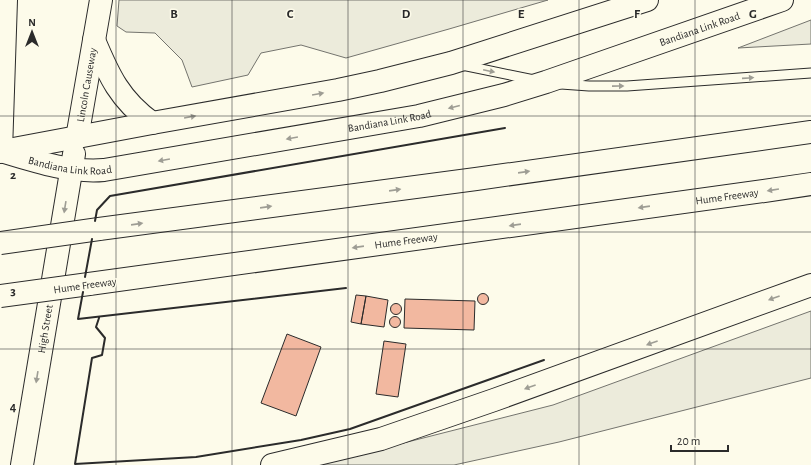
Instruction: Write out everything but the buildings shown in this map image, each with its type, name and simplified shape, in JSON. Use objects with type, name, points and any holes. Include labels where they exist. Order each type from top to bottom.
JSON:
[{"type":"main road","points":[[0,155],[1,92],[5,43],[6,0]]},
{"type":"main road","name":"Lincoln Causeway","points":[[71,169],[101,0]]},
{"type":"main road","name":"Bandiana Link Road","points":[[0,155],[152,123],[338,90],[451,63],[647,0]]},
{"type":"main road","name":"Bandiana Link Road","points":[[0,155],[71,169],[104,170],[377,123],[452,108],[546,82],[782,0]]},
{"type":"main road","points":[[95,36],[106,67],[121,93],[132,107],[152,123]]},
{"type":"main road","points":[[0,243],[811,132]]},
{"type":"main road","name":"High Street","points":[[22,465],[71,169]]},
{"type":"main road","name":"Hume Freeway","points":[[0,296],[811,184]]},
{"type":"main road","points":[[272,465],[381,439],[501,398],[811,285]]},
{"type":"lane","points":[[451,63],[546,82],[589,86],[627,86],[811,73]]},
{"type":"shaded area","points":[[119,0],[548,0],[346,58],[301,45],[261,53],[248,75],[192,87],[182,60],[155,33],[126,32],[117,26]]},
{"type":"shaded area","points":[[811,20],[811,44],[738,48]]},
{"type":"shaded area","points":[[811,311],[811,378],[559,442],[454,465],[317,465],[553,405]]},
{"type":"wall","points":[[95,221],[97,210],[110,196],[505,128]]},
{"type":"wall","points":[[85,277],[92,239]]},
{"type":"wall","points":[[83,292],[78,319],[346,288]]},
{"type":"wall","points":[[99,318],[96,327],[105,338],[102,355],[92,358],[75,464],[196,457],[301,440],[350,429],[544,360]]}]
